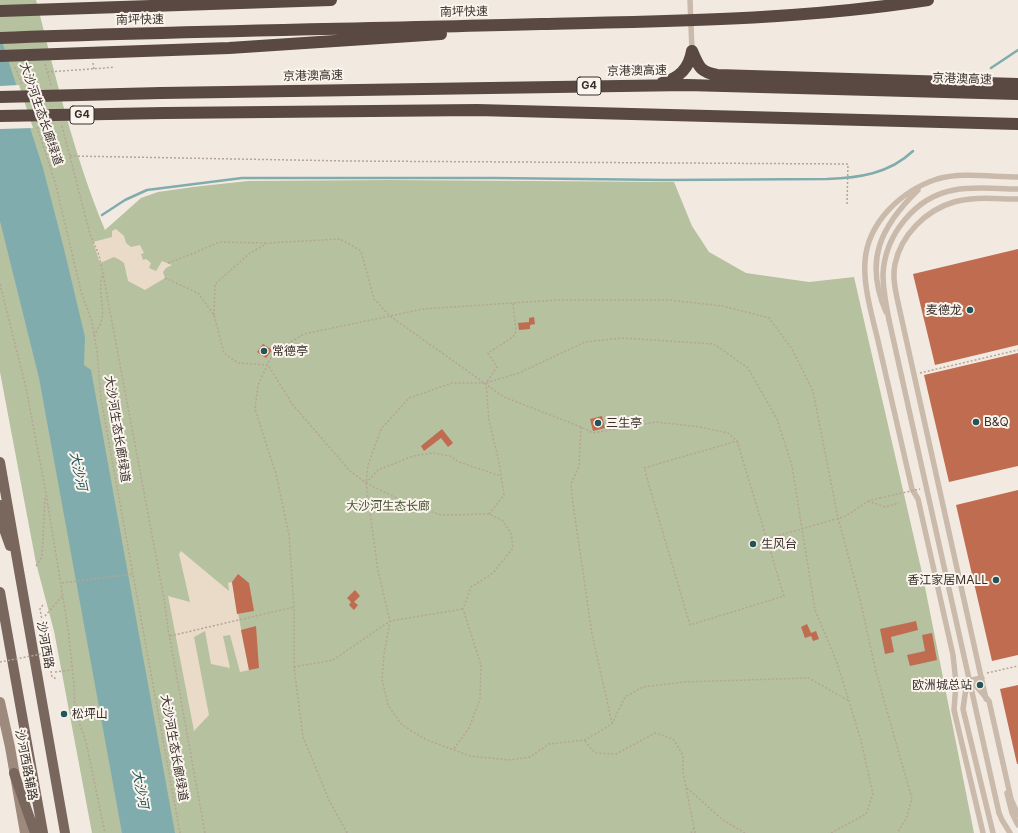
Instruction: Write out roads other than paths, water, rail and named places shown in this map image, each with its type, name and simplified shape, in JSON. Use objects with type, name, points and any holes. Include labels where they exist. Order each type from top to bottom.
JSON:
[{"type":"highway","name":"南坪快速","points":[[0,11],[331,0]]},
{"type":"highway","name":"南坪快速","points":[[0,38],[660,21],[857,10],[928,0]]},
{"type":"highway","points":[[0,56],[230,48],[660,21]]},
{"type":"highway","points":[[692,51],[701,70],[706,73],[717,75],[1018,84]]},
{"type":"highway","points":[[656,84],[674,78],[682,72],[688,66],[692,51]]},
{"type":"highway","name":"京港澳高速","points":[[0,97],[656,84],[1018,94]]},
{"type":"highway","name":"G4","points":[[0,116],[477,110],[1018,124]]},
{"type":"main road","name":"沙河西路","points":[[0,462],[65,833]]},
{"type":"main road","points":[[0,505],[5,532],[18,566]]},
{"type":"main road","points":[[0,592],[43,833]]},
{"type":"main road","name":"沙河西路辅路","points":[[0,702],[10,747],[25,833]]},
{"type":"main road","points":[[0,737],[10,747]]},
{"type":"main road","points":[[14,773],[35,833]]},
{"type":"lane","points":[[690,0],[692,51]]},
{"type":"lane","points":[[983,833],[954,710],[956,683],[953,655],[924,523],[918,499],[912,489],[894,411],[866,285],[865,261],[872,235],[884,216],[898,200],[910,191],[938,179],[956,176],[1018,177]]},
{"type":"lane","points":[[889,320],[877,288],[875,263],[877,252],[886,229],[894,217],[911,196],[924,184]]},
{"type":"lane","points":[[1010,833],[999,813],[968,677],[889,320],[883,274],[885,260],[895,233],[903,221],[924,202],[953,190],[967,188],[1018,189]]},
{"type":"lane","points":[[1018,199],[963,200],[953,202],[930,213],[918,223],[903,244],[895,265],[894,277],[914,374],[1010,805],[1018,825]]},
{"type":"lane","points":[[956,683],[981,676]]},
{"type":"lane","points":[[968,677],[989,702],[1011,799],[1018,815]]},
{"type":"lane","points":[[968,677],[963,709],[993,833]]},
{"type":"water","name":"大沙河","points":[[0,35],[43,168],[85,337],[84,365],[91,370],[175,833],[122,833],[39,378],[0,221]]},
{"type":"waterway","points":[[991,68],[1018,50]]},
{"type":"waterway","points":[[102,215],[125,200],[147,190],[242,178],[666,180],[827,179],[862,176],[883,170],[904,159],[913,151]]},
{"type":"place","name":"麦德龙","points":[[970,310]]},
{"type":"place","name":"常德亭","points":[[264,351]]},
{"type":"place","name":"B&Q","points":[[976,422]]},
{"type":"place","name":"三生亭","points":[[598,423]]},
{"type":"place","name":"生风台","points":[[753,544]]},
{"type":"place","name":"香江家居MALL","points":[[996,580]]},
{"type":"place","name":"欧洲城总站","points":[[980,685]]},
{"type":"place","name":"松坪山","points":[[64,714]]},
{"type":"park label","name":"大沙河生态长廊","points":[[388,506]]}]
